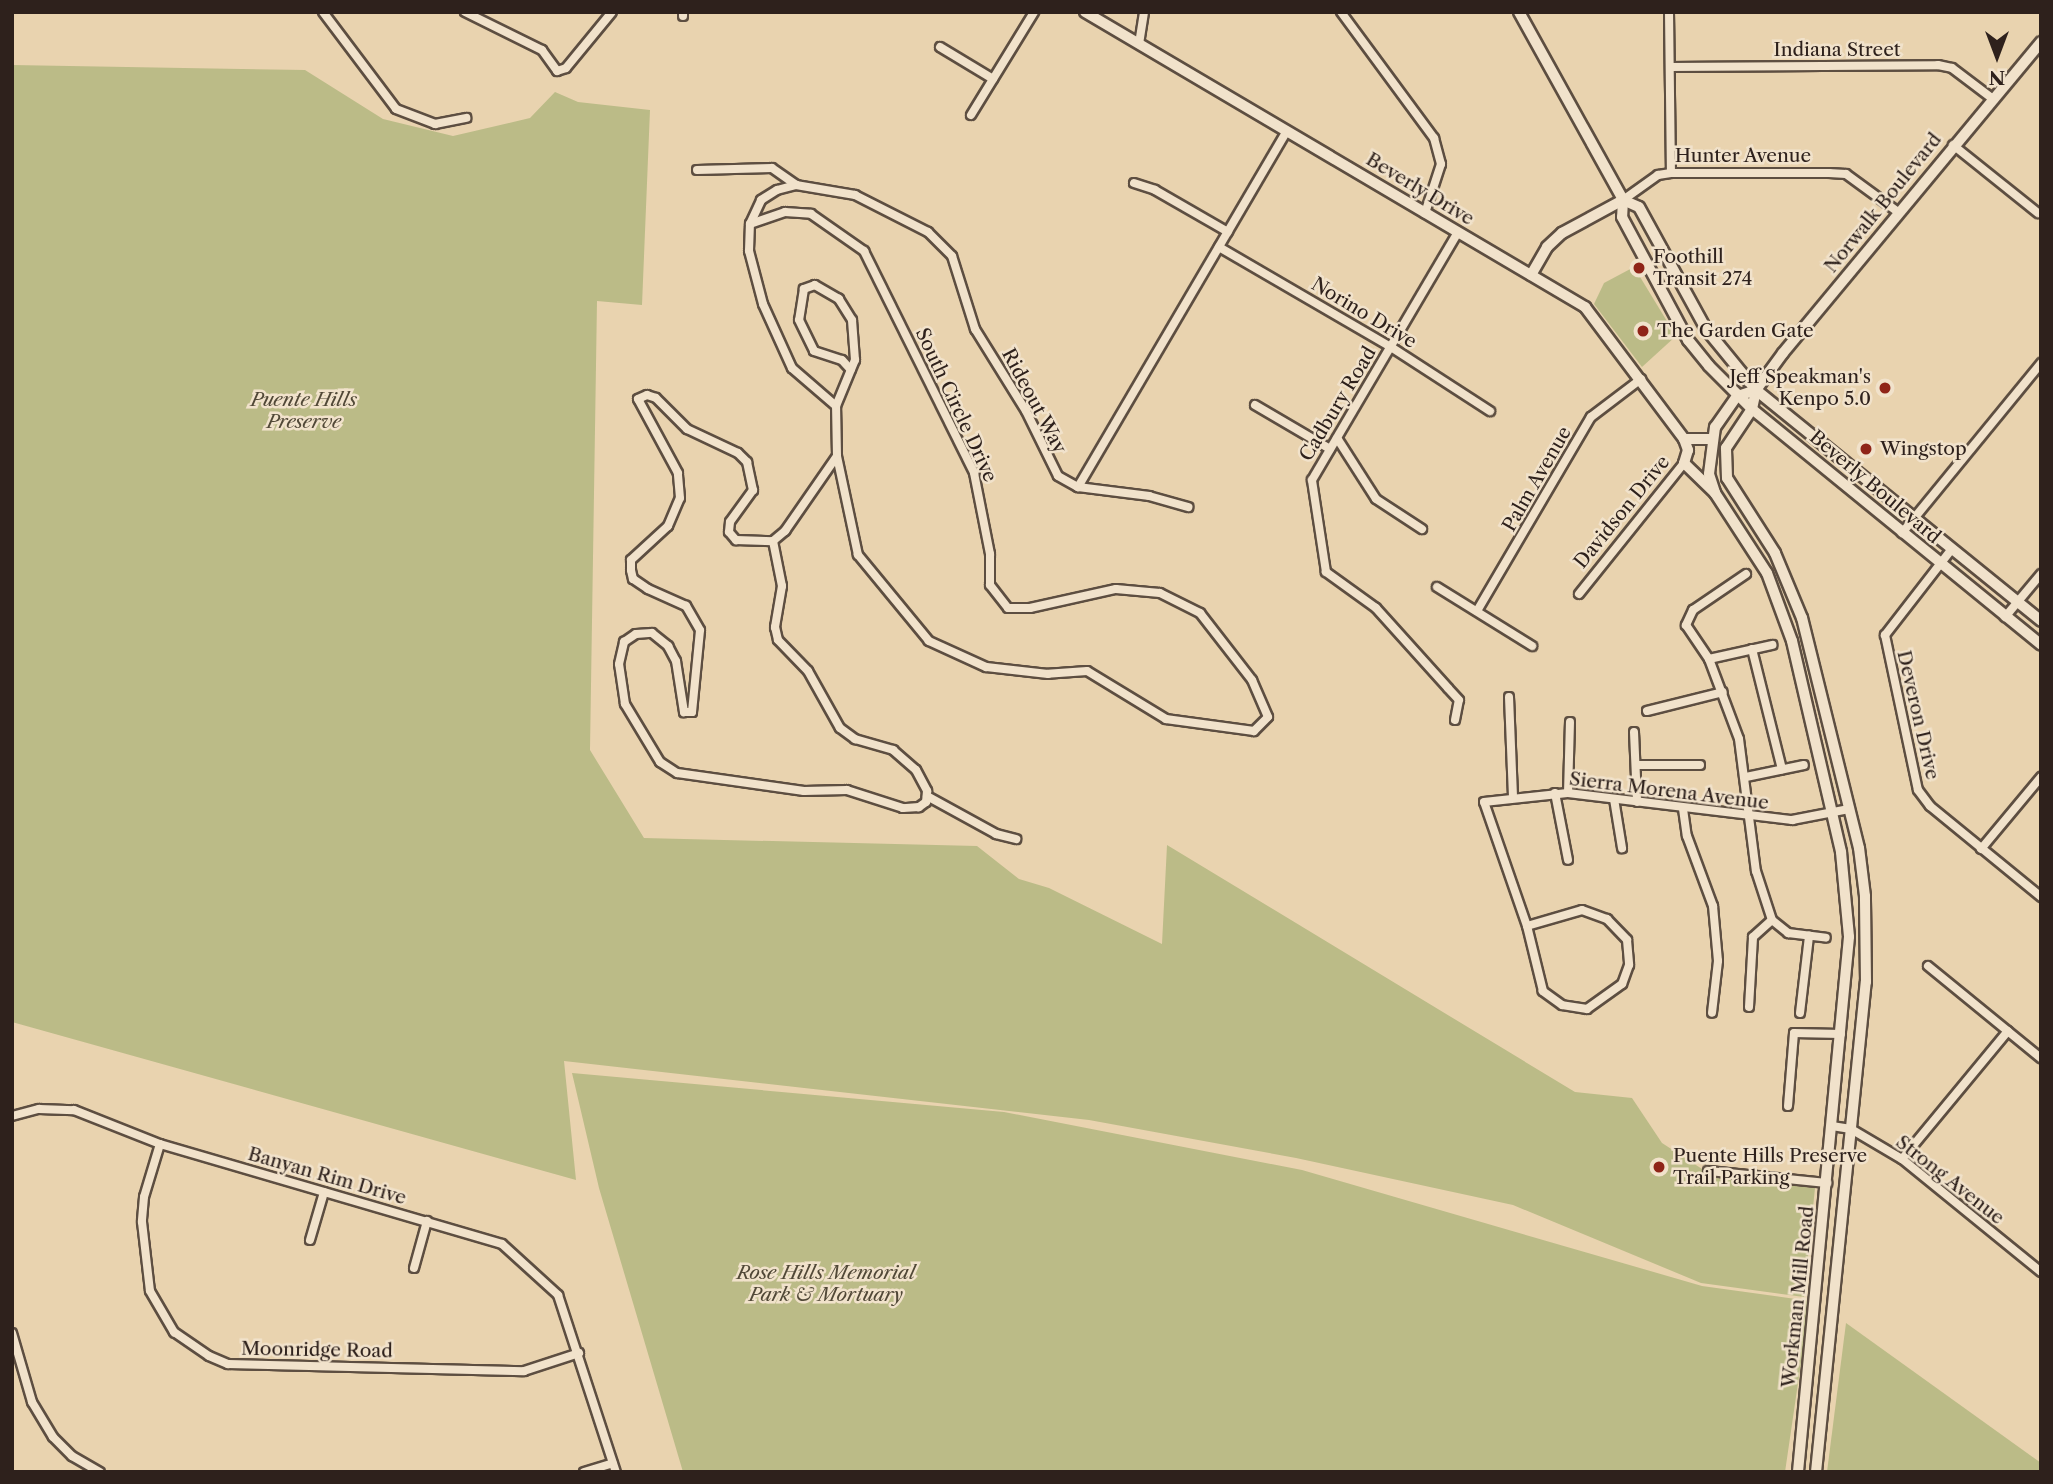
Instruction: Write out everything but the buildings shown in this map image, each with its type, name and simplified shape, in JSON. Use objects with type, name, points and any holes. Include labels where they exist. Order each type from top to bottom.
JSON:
[{"type":"main road","name":"Beverly Boulevard","points":[[1519,12],[1623,200],[1622,217],[1689,340],[1737,396],[1752,409],[2041,645]]},
{"type":"main road","name":"Norwalk Boulevard","points":[[1756,390],[1898,212],[2041,42]]},
{"type":"main road","name":"Beverly Boulevard","points":[[1623,200],[1639,207],[1706,329],[1756,390],[2041,621]]},
{"type":"main road","points":[[1684,463],[1715,493],[1756,553],[1770,545],[1737,497],[1725,465],[1731,435],[1752,409],[1756,390],[1737,396],[1710,439],[1708,458],[1715,493]]},
{"type":"main road","points":[[1686,445],[1710,439]]},
{"type":"main road","name":"Workman Mill Road","points":[[1770,545],[1802,618],[1838,759],[1859,848],[1868,937],[1816,1472]]},
{"type":"main road","name":"Workman Mill Road","points":[[1756,553],[1791,641],[1832,813],[1849,916],[1841,1034],[1798,1472]]},
{"type":"street","points":[[323,12],[396,109],[435,124],[467,118]]},
{"type":"street","points":[[465,12],[542,50],[557,71],[566,68],[612,12]]},
{"type":"street","points":[[971,115],[1034,12]]},
{"type":"street","name":"Beverly Drive","points":[[1085,12],[1594,314],[1686,445]]},
{"type":"street","points":[[1139,44],[1144,12]]},
{"type":"street","points":[[1340,12],[1434,138],[1441,164],[1425,213]]},
{"type":"street","points":[[1669,12],[1671,173]]},
{"type":"street","points":[[940,47],[993,79]]},
{"type":"street","name":"Indiana Street","points":[[1670,66],[1938,65],[1952,68],[1993,99]]},
{"type":"street","name":"Rideout Way","points":[[697,170],[772,169],[796,184],[868,199],[928,232],[946,248],[975,328],[1026,411],[1053,470],[1078,487],[1287,131]]},
{"type":"street","points":[[1953,145],[2038,213]]},
{"type":"street","name":"Hunter Avenue","points":[[1531,275],[1547,247],[1562,233],[1623,200],[1658,175],[1846,174],[1898,212]]},
{"type":"street","points":[[1134,183],[1155,190],[1228,232]]},
{"type":"street","points":[[796,184],[761,200],[750,224],[749,251],[763,304],[792,368],[836,406]]},
{"type":"street","name":"South Circle Drive","points":[[750,224],[785,212],[811,214],[864,251],[974,473],[988,541],[990,585],[1008,608],[1030,608],[1116,589],[1160,593],[1200,613],[1252,680],[1268,717],[1254,731],[1166,719],[1087,671],[1048,674],[986,667],[929,641],[858,555],[837,456]]},
{"type":"street","name":"Cadbury Road","points":[[1455,720],[1459,700],[1376,608],[1326,572],[1312,480],[1458,232]]},
{"type":"street","name":"Norino Drive","points":[[1219,247],[1391,347],[1490,411]]},
{"type":"street","points":[[773,541],[782,586],[775,627],[778,640],[808,671],[840,728],[855,739],[904,756],[925,784],[927,796],[919,807],[903,808],[847,790],[804,791],[677,773],[660,762],[625,705],[619,664],[624,642],[636,634],[652,633],[668,646],[688,714],[696,702],[700,629],[686,606],[648,589],[633,579],[631,561],[668,526],[680,498],[678,473],[639,406],[641,396],[656,398],[687,429],[738,453],[747,462],[753,490],[730,522],[729,532],[736,540],[773,541],[797,517],[837,456],[836,406],[851,370],[855,360],[852,320],[839,299],[815,285],[804,289],[799,320],[814,351],[842,360],[851,370]]},
{"type":"street","points":[[1902,533],[2041,363]]},
{"type":"street","name":"Palm Avenue","points":[[1477,611],[1591,417],[1641,379]]},
{"type":"street","points":[[1255,405],[1330,449]]},
{"type":"street","points":[[1337,438],[1376,499],[1422,529]]},
{"type":"street","name":"Davidson Drive","points":[[1578,594],[1684,463],[1686,445]]},
{"type":"street","points":[[1078,487],[1149,496],[1188,507]]},
{"type":"street","name":"Deveron Drive","points":[[1951,550],[1891,621],[1885,635],[1885,649],[1918,790],[1930,806],[2041,897]]},
{"type":"street","points":[[1746,574],[1687,618],[1689,634],[1709,659],[1740,739],[1746,776],[1747,818],[1756,871],[1772,920],[1788,933],[1826,938]]},
{"type":"street","points":[[2006,617],[2041,574]]},
{"type":"street","points":[[1437,587],[1532,646]]},
{"type":"street","points":[[1709,659],[1772,645]]},
{"type":"street","points":[[1752,649],[1782,769]]},
{"type":"street","points":[[1647,711],[1723,692]]},
{"type":"street","points":[[1508,697],[1513,797]]},
{"type":"street","points":[[1568,793],[1570,722]]},
{"type":"street","points":[[1634,733],[1637,802]]},
{"type":"street","points":[[1636,765],[1700,765]]},
{"type":"street","points":[[1746,776],[1804,765]]},
{"type":"street","points":[[1981,849],[2041,777]]},
{"type":"street","points":[[1555,793],[1568,860]]},
{"type":"street","name":"Sierra Morena Avenue","points":[[1527,926],[1484,802],[1568,793],[1747,818],[1792,820],[1849,809]]},
{"type":"street","points":[[927,796],[996,834],[1016,839]]},
{"type":"street","points":[[1615,799],[1622,848]]},
{"type":"street","points":[[1683,809],[1687,836],[1713,906],[1718,961],[1712,1013]]},
{"type":"street","points":[[1582,910],[1607,919],[1627,940],[1629,965],[1622,984],[1587,1009],[1562,1005],[1543,991],[1527,926],[1582,910]]},
{"type":"street","points":[[1749,1007],[1754,937],[1772,920]]},
{"type":"street","points":[[1800,1013],[1809,936]]},
{"type":"street","points":[[1928,966],[2041,1058]]},
{"type":"street","points":[[1902,1159],[2008,1031]]},
{"type":"street","points":[[1788,1106],[1794,1033],[1841,1034]]},
{"type":"street","name":"Banyan Rim Drive","points":[[12,1116],[39,1109],[74,1110],[160,1144],[502,1244],[522,1259],[558,1295],[614,1467]]},
{"type":"street","name":"Strong Avenue","points":[[1832,1126],[1851,1129],[1902,1159],[2041,1272]]},
{"type":"street","name":"Moonridge Road","points":[[160,1144],[142,1222],[150,1291],[174,1332],[209,1356],[228,1364],[524,1371],[579,1353]]},
{"type":"street","points":[[1708,1171],[1827,1183]]},
{"type":"street","points":[[310,1240],[324,1192]]},
{"type":"street","points":[[414,1268],[428,1221]]},
{"type":"street","points":[[12,1333],[32,1402],[53,1437],[72,1456],[100,1472]]},
{"type":"street","points":[[584,1472],[614,1467]]},
{"type":"green space","name":"Puente Hills Preserve","points":[[12,65],[305,70],[383,119],[453,136],[530,118],[555,92],[578,102],[650,110],[642,305],[597,301],[590,750],[644,838],[977,846],[1019,879],[1049,888],[1162,944],[1167,845],[1575,1092],[1632,1098],[1662,1143],[1716,1178],[1815,1188],[1804,1297],[1701,1283],[1513,1205],[1296,1158],[1089,1120],[564,1061],[576,1180],[12,1022]]},
{"type":"green space","points":[[1634,267],[1676,336],[1642,367],[1594,304],[1604,283]]},
{"type":"green space","name":"Rose Hills Memorial Park & Mortuary","points":[[572,1073],[1004,1112],[1302,1170],[1702,1286],[1810,1301],[1785,1472],[683,1472],[599,1188]]},
{"type":"green space","points":[[1846,1323],[2041,1463],[2041,1472],[1827,1472]]},
{"type":"place","name":"Foothill Transit 274","points":[[1639,268]]},
{"type":"place","name":"The Garden Gate","points":[[1643,331]]},
{"type":"place","name":"Jeff Speakman's Kenpo 5.0","points":[[1885,388]]},
{"type":"place","name":"Wingstop","points":[[1866,449]]},
{"type":"place","name":"Puente Hills Preserve Trail Parking","points":[[1659,1167]]}]
